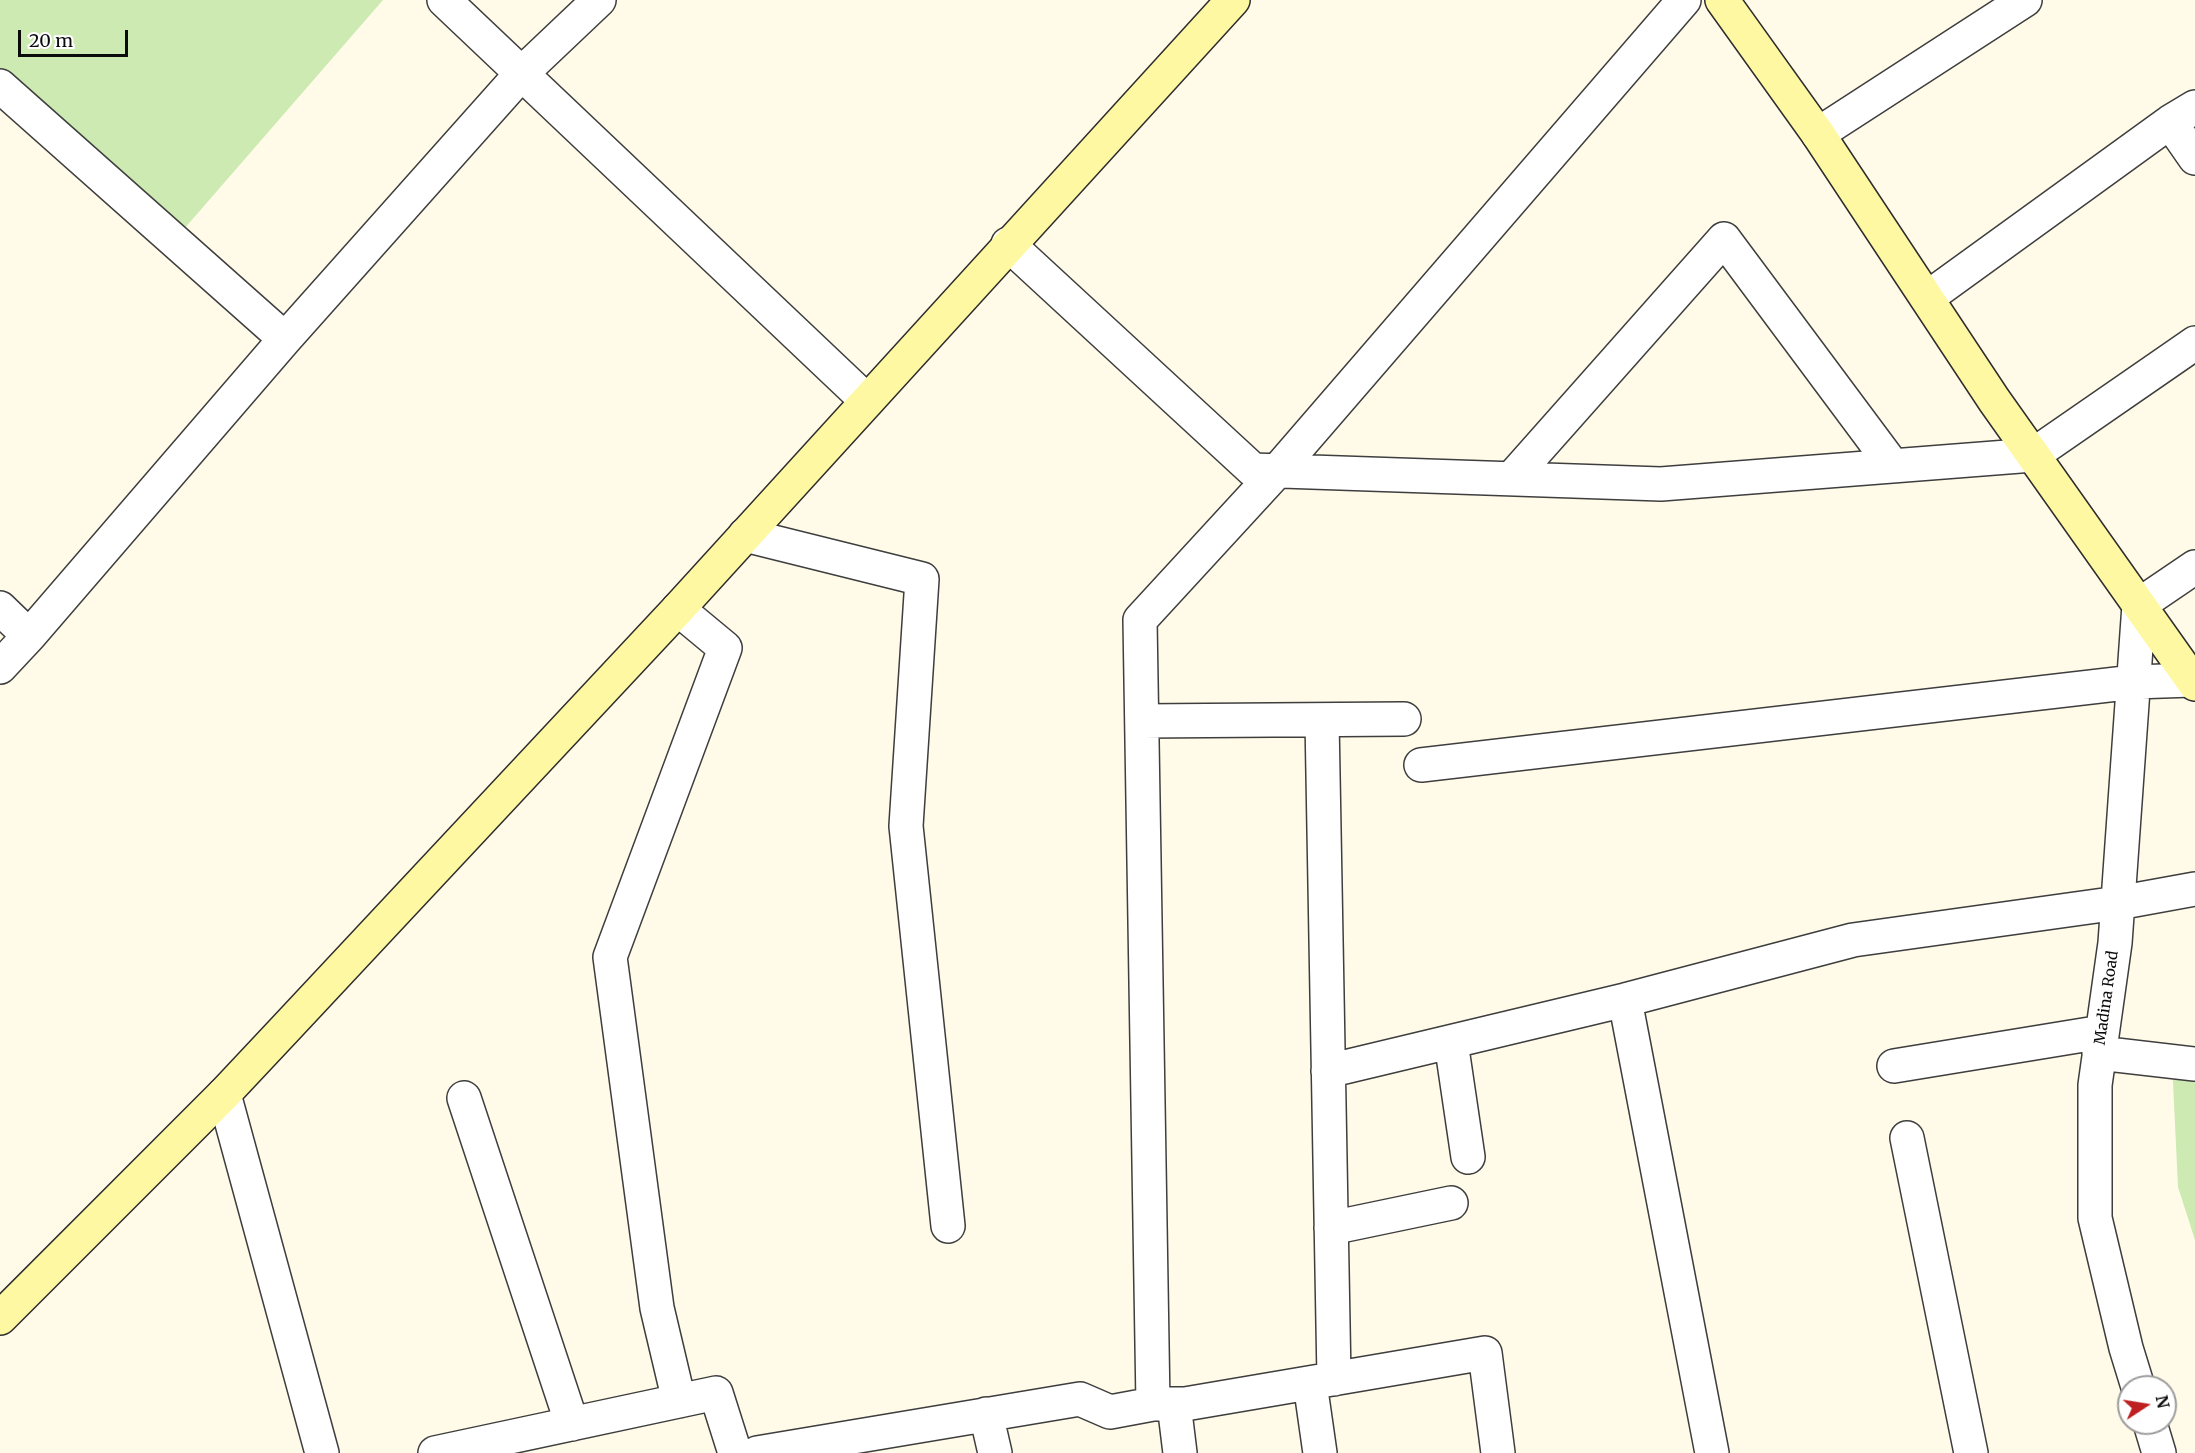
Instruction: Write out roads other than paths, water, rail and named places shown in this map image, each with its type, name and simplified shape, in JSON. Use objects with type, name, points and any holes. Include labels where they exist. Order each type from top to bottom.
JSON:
[{"type":"street","points":[[444,0],[867,401]]},
{"type":"street","points":[[0,667],[285,339],[522,72],[599,0]]},
{"type":"street","points":[[0,1318],[224,1094],[678,609],[1008,244],[1233,0]]},
{"type":"street","points":[[1180,1453],[1164,1404],[1140,620],[1278,470],[1684,0]]},
{"type":"street","points":[[1722,0],[1818,135],[1994,400],[2193,682]]},
{"type":"street","points":[[1818,135],[2025,0]]},
{"type":"street","points":[[0,86],[285,339]]},
{"type":"street","points":[[1927,298],[2183,114],[2195,158]]},
{"type":"street","points":[[1512,478],[1724,239],[1893,466]]},
{"type":"street","points":[[1008,244],[1253,470],[1661,484],[2033,455],[2195,343]]},
{"type":"street","points":[[745,535],[922,579],[906,826],[948,1226]]},
{"type":"street","points":[[2139,605],[2195,567]]},
{"type":"street","name":"Madina Road","points":[[2134,1375],[2095,1218],[2095,1085],[2115,943],[2139,605]]},
{"type":"street","points":[[0,608],[29,636]]},
{"type":"street","points":[[678,609],[726,648],[610,957],[657,1308],[678,1401]]},
{"type":"street","points":[[1421,765],[2134,682],[2193,682]]},
{"type":"street","points":[[1142,721],[1404,719]]},
{"type":"street","points":[[1320,1453],[1322,1381],[1332,1228],[1322,720]]},
{"type":"street","points":[[1328,1071],[1624,1000],[1853,940],[2118,903],[2195,889]]},
{"type":"street","points":[[1624,1000],[1713,1453]]},
{"type":"street","points":[[1451,1042],[1467,1157]]},
{"type":"street","points":[[1894,1066],[2101,1043],[2195,1064]]},
{"type":"street","points":[[224,1094],[322,1453]]},
{"type":"street","points":[[464,1098],[572,1424]]},
{"type":"street","points":[[1907,1138],[1971,1453]]},
{"type":"street","points":[[1332,1228],[1451,1203]]},
{"type":"street","points":[[757,1453],[1080,1399],[1110,1412],[1164,1404],[1185,1404],[1485,1353],[1498,1453]]},
{"type":"street","points":[[435,1453],[716,1393],[735,1453]]},
{"type":"street","points":[[986,1414],[995,1453]]},
{"type":"street","points":[[2154,1435],[2159,1453]]}]
